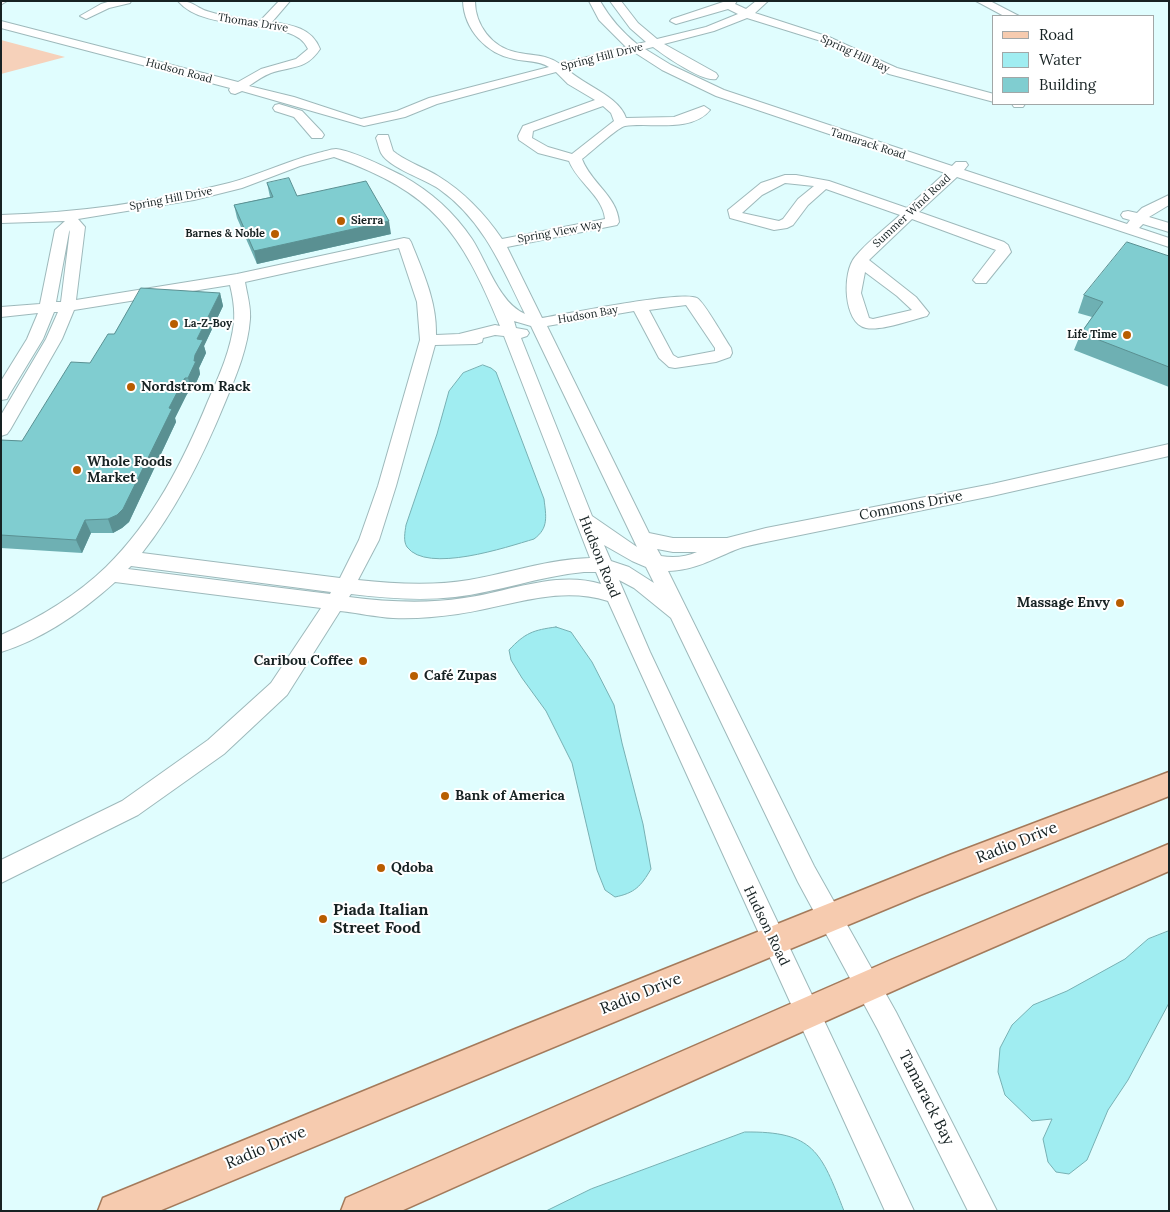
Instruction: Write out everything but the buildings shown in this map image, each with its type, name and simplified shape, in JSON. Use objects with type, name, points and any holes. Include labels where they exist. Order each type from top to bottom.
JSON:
[{"type":"main road","name":"Radio Drive","points":[[116,1211],[377,1101],[773,940],[1169,784]]},
{"type":"main road","points":[[359,1211],[808,1012],[1169,857]]},
{"type":"street","points":[[86,16],[105,6],[126,1]]},
{"type":"street","name":"Thomas Drive","points":[[182,1],[190,7],[216,17],[299,31],[312,42],[314,49],[310,56],[239,92]]},
{"type":"street","points":[[264,24],[285,1]]},
{"type":"street","points":[[469,1],[470,14],[475,26],[499,50],[511,55],[542,59],[558,68],[572,80],[604,101],[620,116],[620,122]]},
{"type":"street","name":"Tamarack Road","points":[[594,1],[610,25],[636,48],[679,75],[726,96],[953,172],[1135,224],[1167,237]]},
{"type":"street","name":"Tamarack Road","points":[[615,1],[630,20],[655,43],[696,68],[734,86],[1107,208],[1135,224]]},
{"type":"street","name":"Spring Hill Drive","points":[[1,210],[49,210],[73,215],[209,184],[254,170],[301,146],[332,124],[401,114],[433,101],[710,30],[747,14],[763,1]]},
{"type":"street","points":[[981,1],[1010,15]]},
{"type":"street","points":[[676,21],[730,3],[747,14]]},
{"type":"street","name":"Spring Hill Bay","points":[[747,14],[824,39],[893,71],[992,97]]},
{"type":"street","name":"Hudson Road","points":[[1,24],[239,92],[298,114],[317,136],[316,143],[319,147],[363,162],[395,177],[418,191],[438,207],[455,226],[482,269],[517,351],[614,595],[808,1012]]},
{"type":"street","name":"Hudson Road","points":[[1,36],[360,121]]},
{"type":"street","name":"Spring Hill Drive","points":[[1,219],[73,215],[205,194],[295,163],[336,153],[367,150],[408,120],[456,96]]},
{"type":"street","points":[[604,101],[528,129],[525,136],[526,140],[533,146],[561,156],[575,158],[620,122],[673,122],[693,117],[704,110]]},
{"type":"street","points":[[360,121],[378,127],[387,152],[391,156],[437,181],[465,202],[482,220],[498,244],[656,563],[806,874],[868,986]]},
{"type":"street","name":"Spring View Way","points":[[498,244],[612,222],[613,216],[603,199],[582,175],[575,158]]},
{"type":"street","name":"Summer Wind Road","points":[[860,260],[965,162]]},
{"type":"street","points":[[824,184],[803,202],[788,222],[782,225],[774,226],[735,215],[735,210],[766,184],[775,180],[806,178],[824,184],[910,214],[1003,248],[1004,252],[981,280]]},
{"type":"street","points":[[1135,224],[1156,205],[1169,199]]},
{"type":"street","points":[[1,430],[54,339],[68,306],[78,227],[73,215]]},
{"type":"street","points":[[1,396],[36,338],[55,275],[62,230],[73,215]]},
{"type":"street","points":[[1,312],[89,304],[237,279],[404,242],[424,296],[429,324],[428,340],[378,515],[369,540],[340,595],[279,688],[216,747],[130,808],[1,872]]},
{"type":"street","points":[[860,260],[868,269],[889,282],[917,307],[921,313],[874,324],[866,324],[862,320],[853,293],[860,260]]},
{"type":"street","points":[[1,644],[57,617],[111,574],[146,535],[187,468],[226,378],[235,352],[242,318],[237,279]]},
{"type":"street","points":[[495,298],[520,318],[538,323]]},
{"type":"street","name":"Hudson Bay","points":[[538,323],[639,306],[689,300],[694,303],[724,353],[716,357],[675,363],[667,358],[639,306]]},
{"type":"street","points":[[464,338],[490,331],[508,331],[530,336],[554,356]]},
{"type":"street","points":[[428,340],[464,338],[496,342],[517,351]]},
{"type":"street","name":"Commons Drive","points":[[656,563],[676,564],[699,559],[733,543],[833,521],[992,490],[1169,450]]},
{"type":"street","points":[[584,519],[627,552],[656,563]]},
{"type":"street","points":[[643,538],[675,546],[733,543]]},
{"type":"street","points":[[127,558],[340,595],[393,610],[466,605],[558,588],[589,588],[614,595]]},
{"type":"street","points":[[111,574],[340,595],[441,591],[573,566],[603,566],[635,579],[682,619]]},
{"type":"street","name":"Tamarack Bay","points":[[868,986],[983,1211]]},
{"type":"street","points":[[808,1012],[900,1211]]},
{"type":"shaded area","points":[[1,40],[65,57],[1,74]]},
{"type":"water","points":[[483,365],[496,372],[544,499],[546,516],[544,526],[539,535],[534,539],[487,552],[449,558],[431,558],[417,555],[406,545],[406,525],[437,434],[449,391],[463,373]]},
{"type":"water","points":[[556,627],[571,632],[592,662],[614,705],[643,824],[651,869],[637,888],[615,897],[605,890],[597,870],[572,763],[546,711],[511,660],[509,650],[525,636],[541,629]]},
{"type":"water","points":[[1169,931],[1169,1003],[1128,1080],[1108,1110],[1087,1160],[1069,1174],[1056,1172],[1048,1162],[1043,1139],[1052,1119],[1032,1121],[1005,1095],[998,1072],[1000,1048],[1012,1025],[1033,1005],[1067,991],[1125,959],[1148,939]]},
{"type":"water","points":[[745,1132],[786,1136],[801,1141],[812,1149],[829,1174],[844,1211],[546,1211],[591,1189]]},
{"type":"place","name":"Sierra","points":[[341,221]]},
{"type":"place","name":"Barnes & Noble","points":[[275,234]]},
{"type":"place","name":"La-Z-Boy","points":[[174,324]]},
{"type":"place","name":"Life Time","points":[[1127,335]]},
{"type":"place","name":"Nordstrom Rack","points":[[131,387]]},
{"type":"place","name":"Whole Foods Market","points":[[77,470]]},
{"type":"place","name":"Massage Envy","points":[[1120,603]]},
{"type":"place","name":"Caribou Coffee","points":[[363,661]]},
{"type":"place","name":"Café Zupas","points":[[414,676]]},
{"type":"place","name":"Bank of America","points":[[445,796]]},
{"type":"place","name":"Qdoba","points":[[381,868]]},
{"type":"place","name":"Piada Italian Street Food","points":[[323,919]]}]
